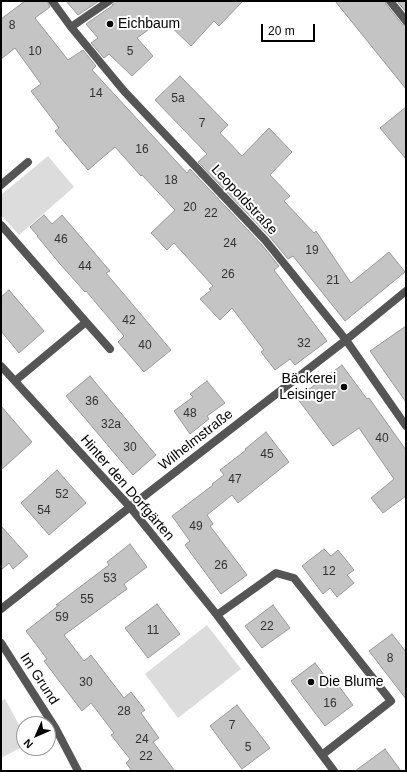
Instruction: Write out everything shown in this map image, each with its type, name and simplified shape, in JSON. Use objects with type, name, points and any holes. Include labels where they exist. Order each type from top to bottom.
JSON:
[{"type":"street","name":"Leopoldstraße","points":[[52,1],[71,27],[124,91],[265,240],[346,340],[406,426]]},
{"type":"street","points":[[71,27],[109,1]]},
{"type":"street","points":[[390,1],[406,21]]},
{"type":"street","points":[[1,185],[28,162]]},
{"type":"street","points":[[1,225],[110,349]]},
{"type":"street","name":"Wilhelmstraße","points":[[1,609],[346,340],[406,291]]},
{"type":"street","points":[[15,380],[86,322]]},
{"type":"street","name":"Hinter den Dorfgärten","points":[[1,366],[130,507],[217,616],[334,771]]},
{"type":"street","points":[[217,616],[276,573],[294,578],[391,701],[322,755]]},
{"type":"street","name":"Im Grund","points":[[1,643],[56,729],[78,771]]},
{"type":"shaded area","points":[[48,156],[74,187],[19,235],[1,215],[1,195]]},
{"type":"shaded area","points":[[207,625],[241,669],[178,718],[145,674]]},
{"type":"shaded area","points":[[5,699],[16,719],[16,750],[1,758],[1,701]]},
{"type":"building","points":[[25,1],[47,1],[50,7],[35,18],[68,60],[83,50],[96,66],[92,70],[187,173],[190,169],[261,244],[279,266],[274,270],[327,341],[295,365],[290,359],[275,370],[261,352],[264,350],[232,308],[220,320],[200,299],[211,290],[209,289],[213,286],[174,243],[167,250],[151,233],[175,210],[115,147],[88,170],[55,131],[59,128],[31,91],[41,84],[15,48],[1,59],[1,19]]},
{"type":"building","points":[[66,1],[99,1],[78,15]]},
{"type":"building","points":[[114,1],[243,1],[219,26],[214,21],[191,46],[163,19],[137,38],[153,56],[132,76],[109,54],[104,58],[91,43],[98,38],[86,24],[112,6]]},
{"type":"building","points":[[335,1],[385,1],[402,24],[406,26],[406,89]]},
{"type":"building","points":[[397,1],[406,1],[406,12]]},
{"type":"building","points":[[180,76],[228,125],[220,133],[242,156],[269,128],[292,152],[270,175],[290,196],[284,201],[314,233],[316,231],[351,283],[389,252],[405,272],[345,321],[293,256],[288,259],[269,236],[198,162],[207,154],[155,100]]},
{"type":"building","points":[[406,107],[406,159],[380,128]]},
{"type":"building","points":[[44,215],[52,224],[62,215],[110,271],[106,273],[171,350],[144,372],[118,342],[124,336],[86,291],[85,292],[60,264],[30,227]]},
{"type":"building","points":[[9,290],[44,331],[19,353],[1,331],[1,297]]},
{"type":"building","points":[[406,326],[406,402],[370,351]]},
{"type":"building","points":[[342,365],[367,399],[369,398],[406,450],[406,496],[383,513],[371,498],[394,479],[359,428],[333,446],[297,398]]},
{"type":"building","points":[[90,376],[156,455],[133,475],[66,396]]},
{"type":"building","points":[[207,381],[225,403],[207,416],[209,419],[190,434],[174,411],[193,397],[190,394]]},
{"type":"building","points":[[1,406],[32,442],[1,470]]},
{"type":"building","points":[[266,432],[289,462],[238,503],[232,495],[207,515],[213,524],[210,526],[247,575],[221,594],[185,545],[190,541],[172,516],[213,485],[212,484],[224,475],[220,470]]},
{"type":"building","points":[[57,470],[86,503],[49,535],[21,503]]},
{"type":"building","points":[[1,526],[28,556],[13,569],[9,563],[1,570]]},
{"type":"building","points":[[130,544],[147,567],[124,584],[127,589],[64,635],[84,661],[91,655],[124,698],[131,692],[145,710],[141,713],[159,738],[153,742],[175,771],[132,771],[126,763],[130,759],[111,735],[114,733],[91,703],[82,711],[44,661],[47,659],[26,631],[59,605],[56,605],[109,565],[107,562]]},
{"type":"building","points":[[324,549],[331,556],[338,550],[354,570],[347,575],[354,583],[337,597],[330,588],[323,594],[302,566]]},
{"type":"building","points":[[157,604],[180,634],[148,658],[125,628]]},
{"type":"building","points":[[273,605],[290,628],[262,648],[245,626]]},
{"type":"building","points":[[392,634],[406,652],[406,699],[369,651]]},
{"type":"building","points":[[315,663],[331,684],[335,681],[353,705],[325,726],[291,681]]},
{"type":"building","points":[[237,705],[270,748],[242,769],[210,726]]},
{"type":"building","points":[[385,749],[401,771],[355,771]]},
{"type":"place","name":"Eichbaum","points":[[110,24]]},
{"type":"place","name":"Bäckerei Leisinger","points":[[344,387]]},
{"type":"place","name":"Die Blume","points":[[311,682]]}]
